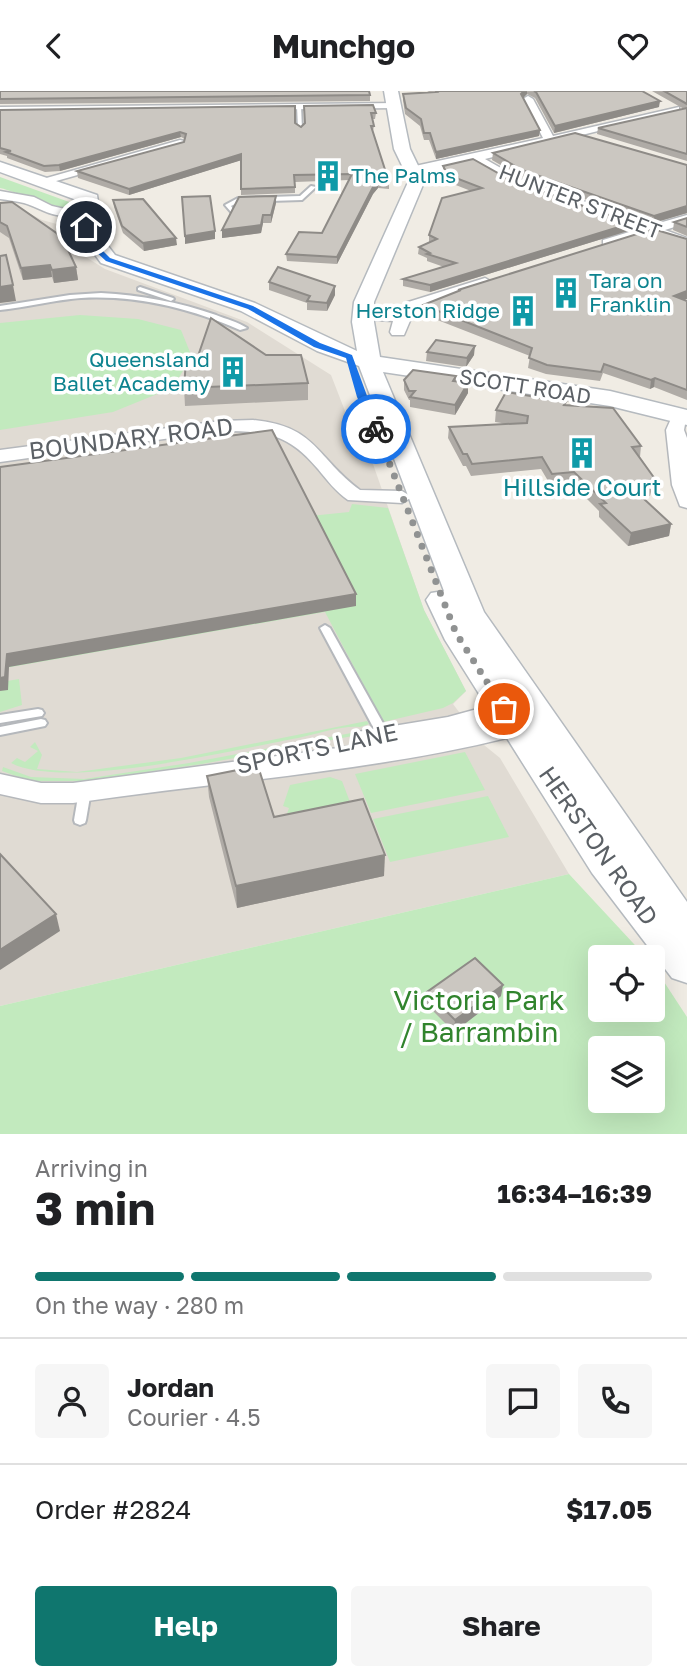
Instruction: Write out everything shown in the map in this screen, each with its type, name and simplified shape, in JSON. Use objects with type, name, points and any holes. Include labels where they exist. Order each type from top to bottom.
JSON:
[{"type":"main road","name":"HERSTON ROAD","points":[[392,98],[402,149],[416,183],[363,322],[359,359],[362,397],[456,633],[523,715],[687,936]]},
{"type":"main road","points":[[0,167],[44,182],[81,200],[76,215]]},
{"type":"main road","name":"SCOTT ROAD","points":[[76,215],[107,250],[145,281],[250,308],[317,345],[359,359],[631,403],[684,427]]},
{"type":"main road","name":"HERSTON ROAD","points":[[359,359],[399,441],[468,612],[523,715],[600,852],[664,940],[687,965]]},
{"type":"main road","points":[[399,441],[395,454],[405,479],[402,497]]},
{"type":"street","points":[[0,110],[299,106],[392,98]]},
{"type":"street","points":[[528,99],[550,140]]},
{"type":"street","points":[[664,103],[687,113]]},
{"type":"street","points":[[412,168],[438,167],[675,109]]},
{"type":"street","points":[[576,134],[596,140]]},
{"type":"street","points":[[44,182],[180,143]]},
{"type":"street","name":"HUNTER STREET","points":[[475,158],[516,182],[687,242]]},
{"type":"street","points":[[2,196],[76,215]]},
{"type":"street","points":[[600,246],[687,219]]},
{"type":"street","points":[[370,309],[400,325],[410,306],[494,279]]},
{"type":"street","name":"BOUNDARY ROAD","points":[[0,456],[220,426],[255,425],[288,431],[307,444],[355,496],[402,497]]},
{"type":"street","name":"SCOTT ROAD","points":[[684,427],[686,499]]},
{"type":"street","name":"SPORTS LANE","points":[[188,776],[384,734],[523,715]]},
{"type":"street","name":"SPORTS LANE","points":[[380,738],[442,742],[523,715]]},
{"type":"street","name":"SPORTS LANE","points":[[1,786],[41,793],[85,791],[188,776],[295,766],[380,738],[446,725]]},
{"type":"lane","points":[[299,106],[300,129]]},
{"type":"lane","points":[[231,211],[228,205],[238,200],[302,198],[313,187]]},
{"type":"lane","points":[[145,281],[199,311],[243,328]]},
{"type":"lane","points":[[0,308],[79,296],[103,296],[147,300],[199,311]]},
{"type":"lane","points":[[325,628],[380,738]]},
{"type":"lane","points":[[0,719],[40,718],[0,731]]},
{"type":"lane","points":[[80,820],[85,791]]},
{"type":"shaded area","points":[[0,205],[17,207],[42,220],[75,229],[81,254],[105,269],[247,322],[331,375],[359,447],[373,464],[424,610],[466,691],[453,704],[484,745],[500,758],[569,874],[0,1006]]},
{"type":"green space","points":[[0,177],[72,203],[71,207],[47,203],[0,188]]},
{"type":"green space","points":[[80,315],[138,319],[181,330],[192,357],[172,388],[113,412],[0,430],[0,323]]},
{"type":"green space","points":[[352,504],[388,508],[424,610],[466,691],[443,708],[383,722],[325,612],[0,669],[310,516],[349,512]]},
{"type":"green space","points":[[19,679],[22,705],[0,712],[0,691],[7,681]]},
{"type":"green space","points":[[367,721],[369,724],[360,727],[338,729],[193,759],[109,771],[70,773],[36,770],[11,763],[17,758],[25,762],[38,751],[30,747],[35,742],[42,755],[37,769],[77,772],[181,758]]},
{"type":"green space","points":[[373,729],[369,733],[202,764],[85,781],[30,781],[2,771],[3,767],[31,777],[84,779],[189,763]]},
{"type":"green space","points":[[465,752],[485,790],[371,813],[355,774]]},
{"type":"green space","points":[[330,777],[342,781],[356,818],[281,831],[289,808],[283,806],[290,785]]},
{"type":"green space","points":[[488,796],[509,837],[390,862],[373,819]]},
{"type":"green space","name":"Victoria Park / Barrambin","points":[[569,874],[635,945],[588,945],[588,1022],[665,1022],[665,983],[687,1017],[687,1134],[0,1134],[0,1006]]},
{"type":"building","points":[[0,91],[369,91],[370,95],[0,99]]},
{"type":"building","points":[[436,91],[524,91],[521,94],[540,130],[436,152],[430,133],[424,133],[421,119],[406,108],[403,94]]},
{"type":"building","points":[[534,91],[642,91],[660,101],[555,126]]},
{"type":"building","points":[[664,91],[687,91],[687,104]]},
{"type":"building","points":[[373,105],[376,113],[371,113],[374,126],[371,126],[389,182],[378,182],[373,187],[337,257],[286,254],[299,232],[322,233],[352,174],[294,175],[295,187],[241,189],[241,154],[129,189],[77,171],[184,142],[186,134],[180,132],[59,165],[44,166],[0,148],[0,110],[295,106],[295,123],[301,127],[305,123],[304,106]]},
{"type":"building","points":[[687,108],[687,154],[598,128]]},
{"type":"building","points":[[575,133],[687,165],[687,206],[654,216],[522,170],[493,153]]},
{"type":"building","points":[[473,159],[512,181],[632,223],[430,285],[403,279],[456,263],[427,254],[430,253],[419,247],[437,239],[429,235],[442,198],[482,188],[448,175],[443,166]]},
{"type":"building","points":[[210,196],[215,231],[185,236],[182,197]]},
{"type":"building","points":[[276,196],[271,215],[263,215],[261,225],[222,230],[239,197]]},
{"type":"building","points":[[143,199],[176,238],[143,243],[122,226],[113,200]]},
{"type":"building","points":[[12,202],[62,237],[76,267],[52,270],[50,265],[21,268],[7,226],[0,222],[0,203]]},
{"type":"building","points":[[687,218],[687,227],[674,222]]},
{"type":"building","points":[[653,229],[687,239],[687,291],[674,296],[687,301],[687,390],[604,364],[601,372],[547,365],[529,358],[532,348],[423,305],[461,290],[458,290]]},
{"type":"building","points":[[6,255],[13,285],[0,287],[0,256]]},
{"type":"building","points":[[278,267],[335,286],[327,303],[307,301],[310,296],[269,282]]},
{"type":"building","points":[[211,318],[266,355],[301,355],[308,383],[184,388],[186,360],[197,359]]},
{"type":"building","points":[[436,340],[475,346],[467,358],[427,352]]},
{"type":"building","points":[[413,370],[456,376],[453,381],[468,383],[455,405],[410,397],[415,391],[409,391],[404,380]]},
{"type":"building","points":[[506,392],[566,402],[564,405],[613,408],[641,446],[632,447],[655,479],[650,480],[653,484],[630,486],[671,524],[631,533],[600,504],[606,503],[574,472],[552,474],[542,457],[472,464],[467,454],[463,454],[449,427],[527,423],[528,416],[496,410]]},
{"type":"building","points":[[272,430],[356,594],[7,654],[5,677],[0,678],[0,467]]},
{"type":"building","points":[[258,766],[274,817],[363,799],[385,855],[236,886],[207,776]]},
{"type":"building","points":[[0,854],[56,914],[0,950]]},
{"type":"building","points":[[475,958],[503,985],[455,1020],[427,992]]},
{"type":"way so far","points":[[376,429],[456,633],[504,709]]},
{"type":"place","name":"The Palms","points":[[328,176]]},
{"type":"place","name":"Tara on Franklin","points":[[566,293]]},
{"type":"place","name":"Herston Ridge","points":[[523,311]]},
{"type":"place","name":"Queensland Ballet Academy","points":[[233,372]]},
{"type":"place","name":"Hillside Court","points":[[582,453]]},
{"type":"route","points":[[86,227],[97,249],[108,259],[233,301],[317,345],[349,356],[353,373],[376,429]]}]
